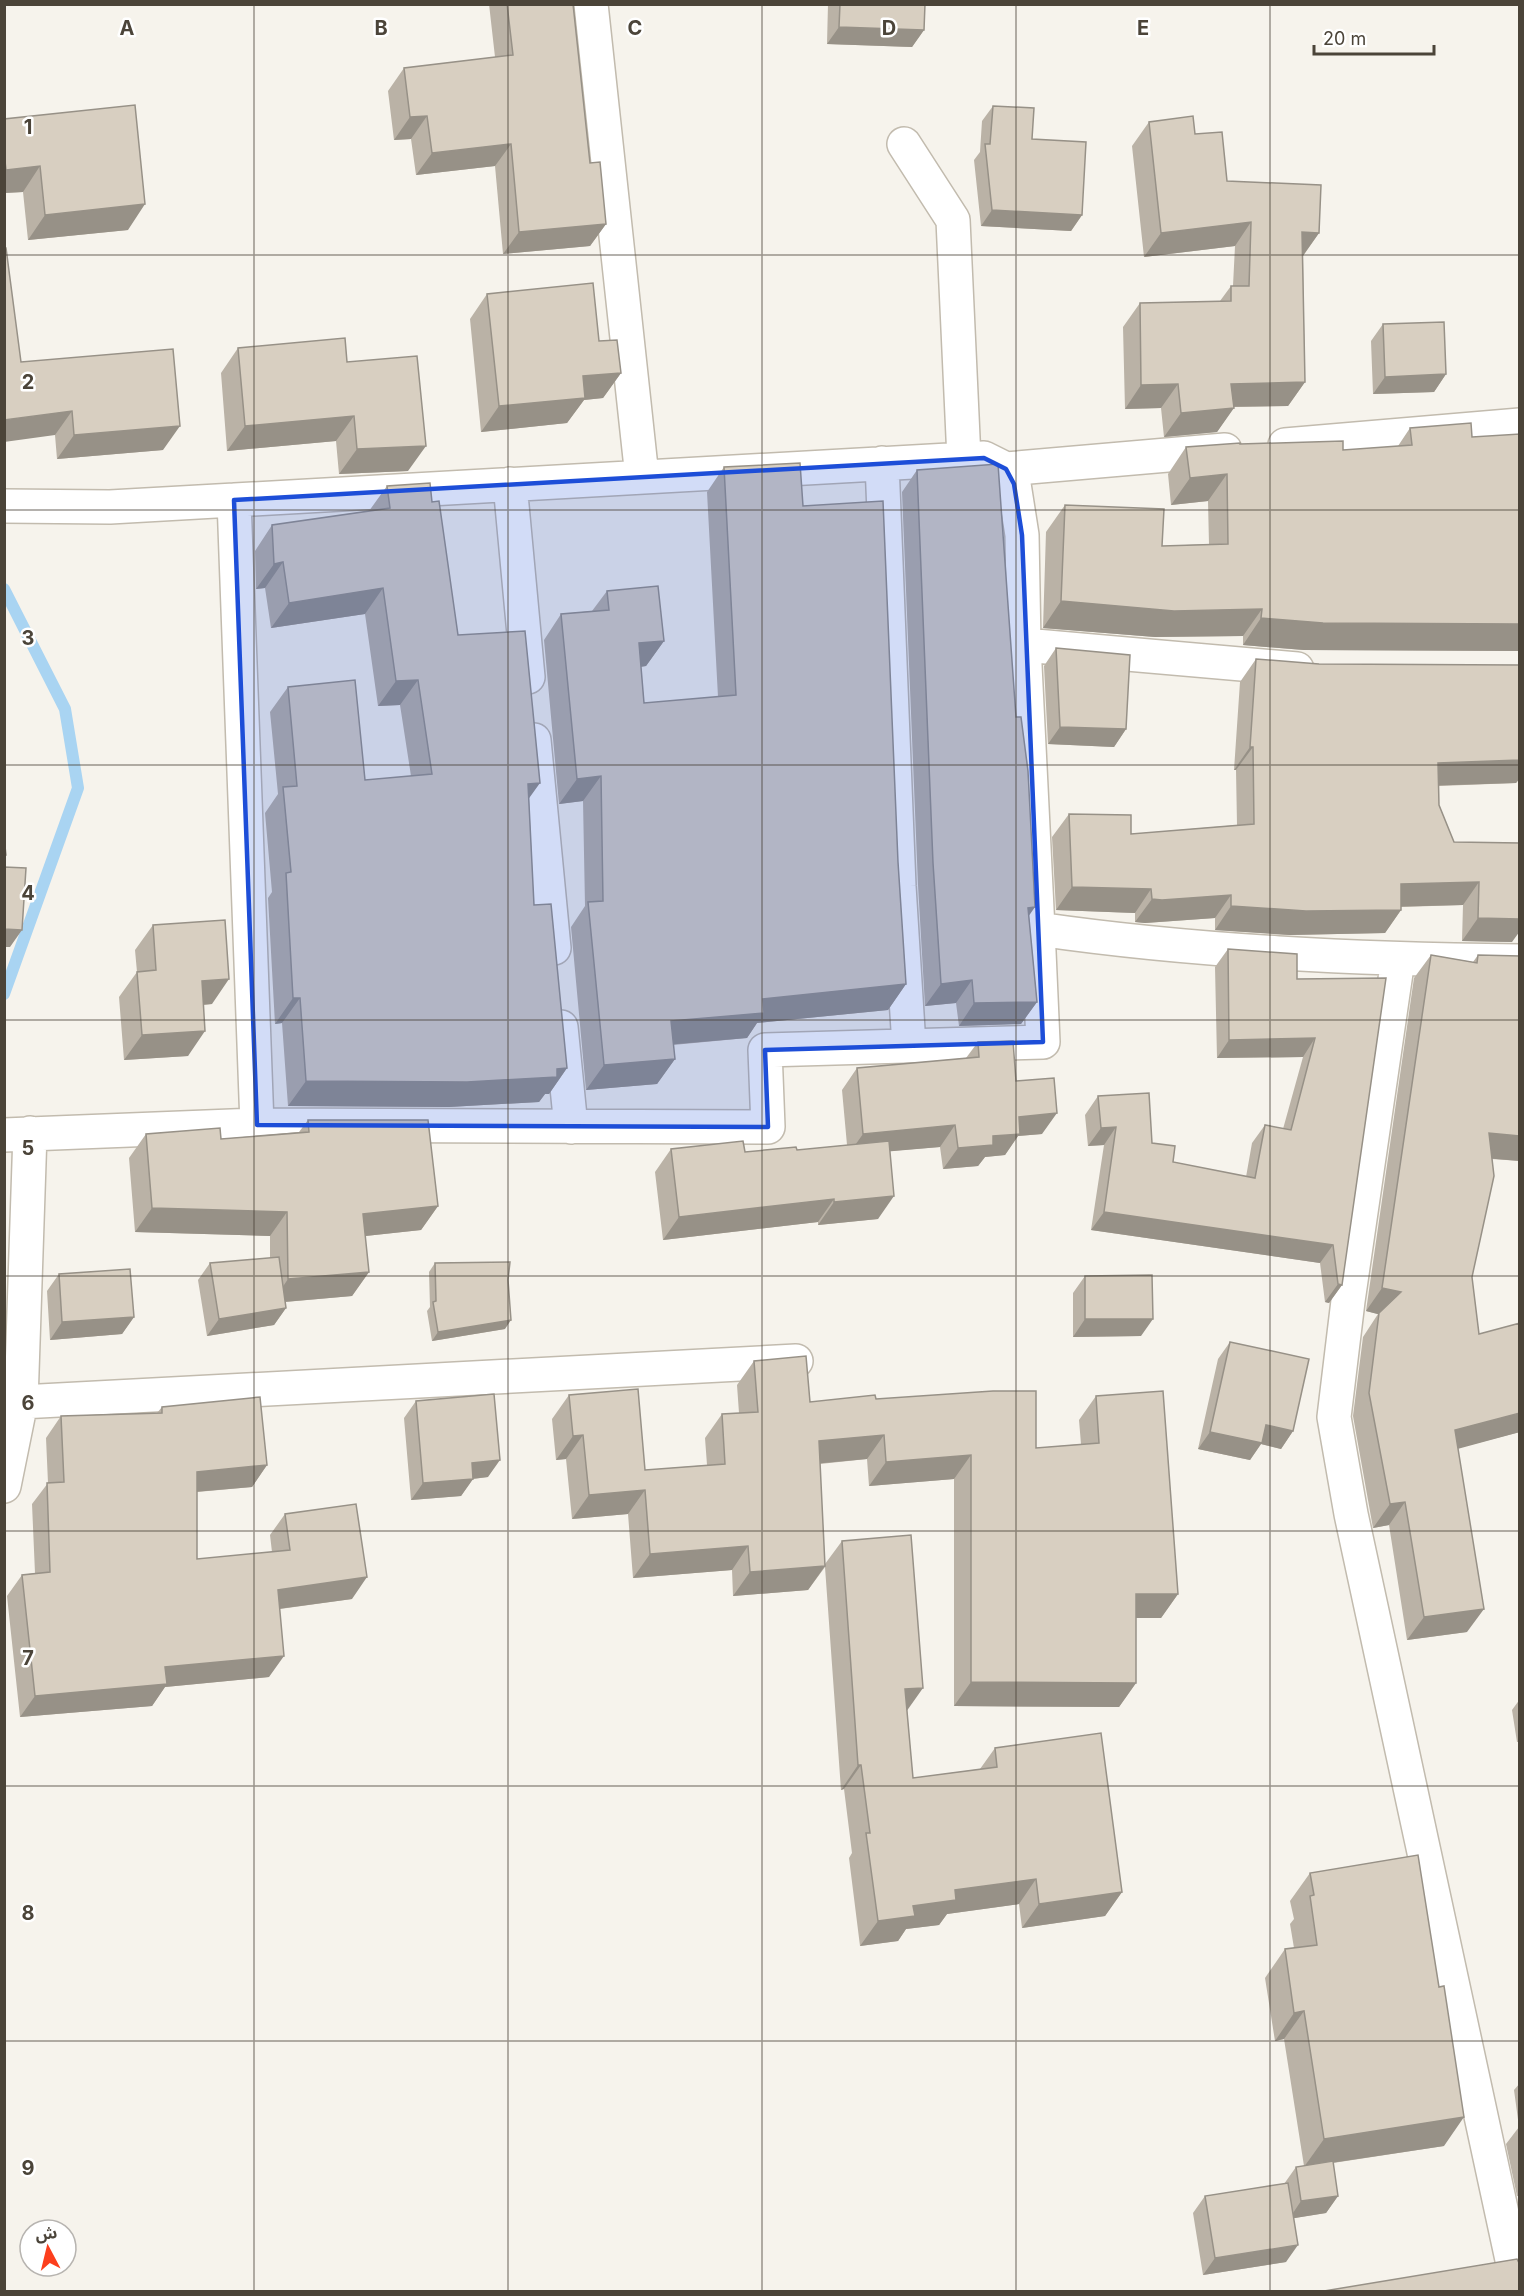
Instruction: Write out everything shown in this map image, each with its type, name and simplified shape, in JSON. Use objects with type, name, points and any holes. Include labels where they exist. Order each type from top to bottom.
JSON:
[{"type":"street","points":[[591,4],[642,477]]},
{"type":"street","points":[[904,144],[953,220],[964,459]]},
{"type":"street","points":[[4,506],[110,507],[984,458],[1006,469],[1520,426]]},
{"type":"street","points":[[882,463],[899,886],[909,1046]]},
{"type":"street","points":[[4,1486],[21,1402],[17,1134],[257,1125],[768,1127],[765,1050],[1043,1042],[1024,645],[1022,535],[1014,484],[1006,469]]},
{"type":"street","points":[[510,484],[570,1127]]},
{"type":"street","points":[[234,500],[257,1125]]},
{"type":"street","points":[[1024,645],[1303,669],[1326,669]]},
{"type":"street","points":[[1038,929],[1125,941],[1398,959],[1520,961]]},
{"type":"street","points":[[1398,959],[1350,1289],[1334,1417],[1351,1514],[1519,2292]]},
{"type":"street","points":[[21,1402],[796,1361]]},
{"type":"highlighted area","points":[[984,458],[1006,469],[1014,484],[1022,535],[1043,1042],[765,1050],[768,1127],[257,1125],[234,500]]},
{"type":"building","points":[[507,4],[573,4],[590,163],[600,162],[606,224],[519,232],[511,144],[432,153],[427,116],[410,117],[404,68],[513,55]]},
{"type":"building","points":[[840,4],[925,4],[924,30],[839,27]]},
{"type":"building","points":[[135,105],[145,204],[45,215],[40,166],[6,170],[4,119]]},
{"type":"building","points":[[993,106],[1034,108],[1032,139],[1086,142],[1082,215],[992,210],[985,144],[990,144]]},
{"type":"building","points":[[1193,116],[1195,134],[1222,132],[1227,181],[1321,185],[1319,233],[1302,232],[1305,382],[1231,384],[1234,408],[1181,413],[1178,384],[1141,385],[1140,303],[1231,301],[1231,286],[1249,286],[1251,222],[1161,233],[1149,122]]},
{"type":"building","points":[[4,248],[6,248],[21,362],[173,349],[180,426],[74,435],[72,411],[4,420]]},
{"type":"building","points":[[593,283],[599,341],[617,340],[621,373],[583,376],[585,398],[499,406],[487,294]]},
{"type":"building","points":[[1444,322],[1446,374],[1385,377],[1383,324]]},
{"type":"building","points":[[345,338],[347,362],[417,356],[426,446],[357,449],[354,416],[245,426],[238,348]]},
{"type":"building","points":[[1471,423],[1472,437],[1520,434],[1520,624],[1323,623],[1261,618],[1262,609],[1174,611],[1061,601],[1065,505],[1164,509],[1162,546],[1228,544],[1227,474],[1190,478],[1186,447],[1240,443],[1343,441],[1343,450],[1412,445],[1410,428]]},
{"type":"building","points":[[800,463],[803,506],[883,501],[898,862],[906,984],[763,999],[764,1013],[671,1021],[675,1059],[604,1065],[588,902],[603,901],[601,776],[577,779],[561,614],[609,610],[607,591],[658,586],[664,641],[639,643],[644,703],[736,695],[724,467]]},
{"type":"building","points":[[998,464],[1016,717],[1021,717],[1028,771],[1035,907],[1028,908],[1037,1002],[974,1003],[972,980],[941,984],[933,863],[917,470]]},
{"type":"building","points":[[430,483],[432,502],[439,501],[458,635],[525,631],[540,783],[528,784],[534,905],[551,904],[567,1068],[557,1069],[557,1077],[467,1082],[306,1081],[300,998],[293,998],[286,873],[291,872],[283,787],[297,786],[288,687],[355,680],[365,780],[432,774],[418,680],[396,681],[383,588],[289,603],[283,562],[274,564],[272,525],[390,508],[387,486]]},
{"type":"building","points":[[1056,648],[1130,655],[1126,729],[1060,727]]},
{"type":"building","points":[[1256,659],[1319,664],[1520,665],[1520,760],[1438,763],[1439,805],[1454,842],[1520,843],[1520,919],[1478,918],[1479,882],[1401,884],[1401,910],[1306,911],[1231,906],[1231,895],[1162,900],[1152,899],[1151,889],[1072,887],[1069,814],[1131,815],[1131,834],[1254,824],[1253,747],[1250,747]]},
{"type":"building","points":[[4,867],[26,868],[22,930],[4,929]]},
{"type":"building","points":[[225,920],[229,979],[202,981],[205,1031],[142,1035],[137,972],[156,970],[153,925]]},
{"type":"building","points":[[1228,949],[1297,954],[1297,979],[1386,978],[1342,1285],[1338,1284],[1333,1245],[1104,1212],[1116,1127],[1101,1128],[1098,1096],[1149,1093],[1152,1143],[1175,1146],[1173,1162],[1255,1178],[1265,1125],[1291,1130],[1315,1038],[1229,1040]]},
{"type":"building","points":[[1431,955],[1477,963],[1478,955],[1520,956],[1520,1136],[1489,1133],[1494,1176],[1472,1277],[1479,1334],[1520,1323],[1520,1413],[1455,1430],[1484,1609],[1424,1617],[1405,1502],[1390,1504],[1369,1393],[1379,1313],[1401,1292],[1382,1288]]},
{"type":"building","points":[[1013,1041],[1016,1081],[1054,1078],[1057,1113],[1019,1117],[1020,1134],[993,1136],[993,1145],[958,1148],[955,1125],[863,1134],[857,1068],[979,1057],[978,1042]]},
{"type":"building","points":[[308,1120],[428,1120],[438,1206],[363,1214],[369,1272],[288,1279],[287,1212],[152,1208],[146,1134],[220,1128],[221,1139],[309,1132]]},
{"type":"building","points":[[743,1141],[745,1152],[796,1147],[797,1150],[889,1141],[894,1196],[834,1202],[834,1199],[679,1217],[671,1149]]},
{"type":"building","points":[[279,1257],[286,1308],[219,1319],[210,1263]]},
{"type":"building","points":[[510,1262],[508,1280],[511,1320],[438,1332],[433,1302],[436,1301],[435,1263]]},
{"type":"building","points":[[130,1269],[134,1317],[62,1322],[59,1274]]},
{"type":"building","points":[[1152,1275],[1153,1319],[1085,1319],[1085,1276]]},
{"type":"building","points":[[1230,1342],[1309,1359],[1293,1431],[1266,1425],[1262,1443],[1210,1432]]},
{"type":"building","points":[[806,1356],[810,1402],[875,1395],[876,1399],[993,1391],[1036,1391],[1036,1448],[1099,1443],[1096,1396],[1163,1391],[1178,1594],[1136,1594],[1136,1683],[971,1682],[971,1455],[886,1462],[884,1435],[819,1441],[825,1566],[750,1572],[748,1546],[650,1554],[645,1490],[589,1495],[583,1435],[573,1436],[569,1395],[638,1389],[645,1470],[725,1464],[722,1414],[758,1412],[754,1361]]},
{"type":"building","points":[[494,1394],[500,1460],[472,1463],[473,1479],[423,1483],[416,1401]]},
{"type":"building","points":[[260,1397],[267,1465],[197,1472],[197,1559],[290,1550],[285,1514],[356,1504],[367,1577],[278,1590],[284,1656],[165,1667],[167,1684],[35,1696],[22,1575],[50,1572],[47,1483],[64,1482],[61,1416],[162,1413],[162,1407]]},
{"type":"building","points":[[911,1535],[923,1688],[905,1689],[913,1778],[997,1767],[995,1748],[1101,1733],[1122,1892],[1039,1904],[1036,1879],[955,1890],[956,1900],[913,1906],[915,1916],[878,1921],[866,1833],[870,1833],[861,1765],[858,1765],[842,1541]]},
{"type":"building","points":[[1418,1855],[1439,1987],[1444,1986],[1464,2117],[1324,2139],[1304,2011],[1294,2013],[1285,1949],[1317,1945],[1310,1896],[1314,1895],[1310,1873]]},
{"type":"building","points":[[1333,2161],[1338,2196],[1301,2201],[1296,2167]]},
{"type":"building","points":[[1288,2183],[1298,2245],[1215,2258],[1205,2196]]},
{"type":"building","points":[[1517,2259],[1520,2265],[1520,2292],[1318,2292]]},
{"type":"waterway","points":[[4,589],[65,709],[78,788],[4,994]]}]
